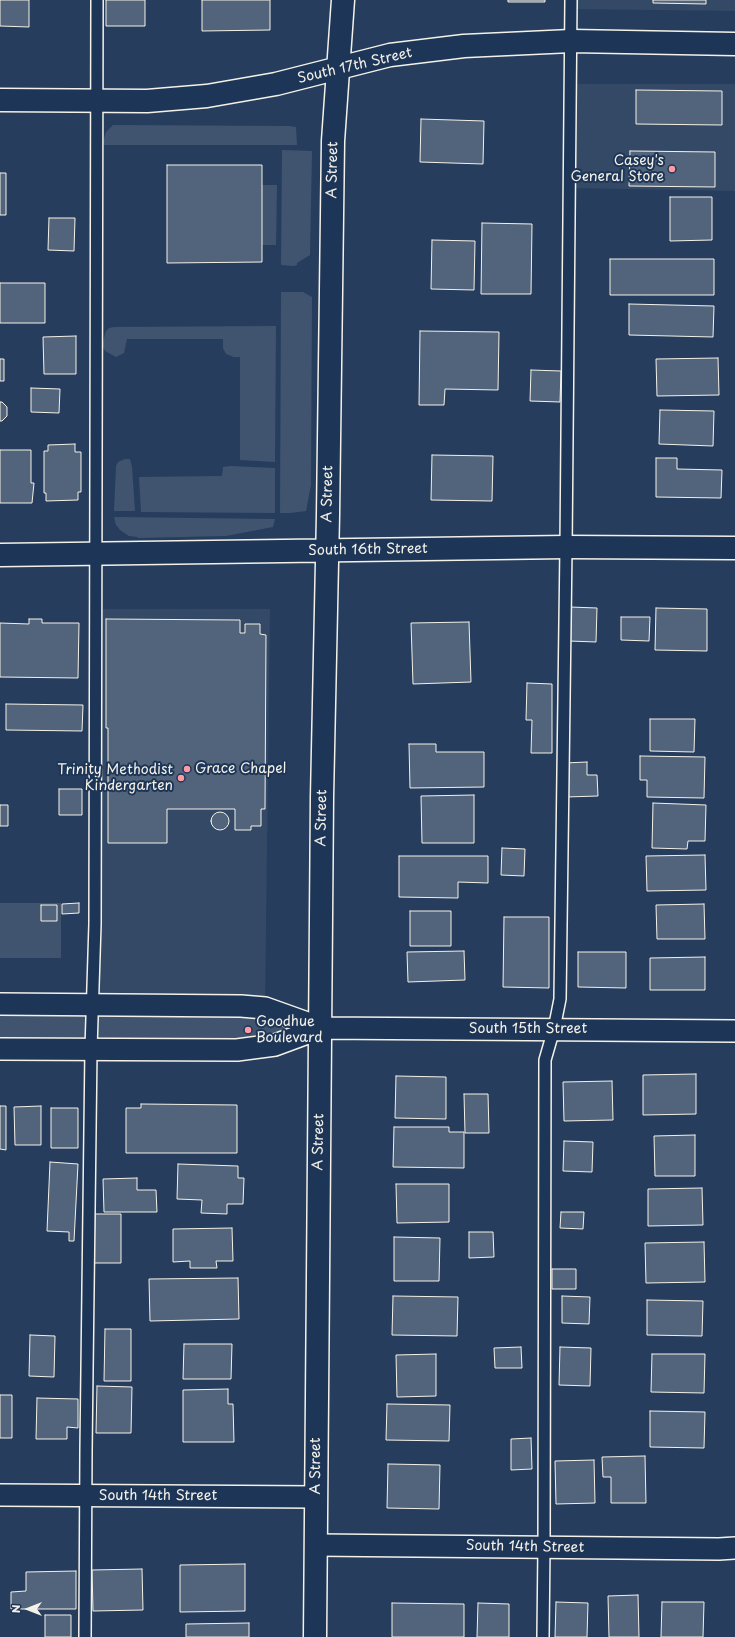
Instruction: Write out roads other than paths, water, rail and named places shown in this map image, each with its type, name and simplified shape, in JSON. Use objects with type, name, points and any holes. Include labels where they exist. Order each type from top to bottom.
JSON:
[{"type":"main road","name":"A Street","points":[[315,1637],[322,798],[333,141],[343,0]]},
{"type":"main road","name":"South 17th Street","points":[[0,100],[147,101],[207,96],[276,84],[390,55],[464,46],[570,41],[735,44]]},
{"type":"main road","name":"South 16th Street","points":[[0,555],[566,547],[735,548]]},
{"type":"street","points":[[0,1004],[241,1006],[265,1008],[321,1028]]},
{"type":"street","name":"South 15th Street","points":[[321,1028],[735,1031]]},
{"type":"street","points":[[0,1049],[237,1050],[275,1044],[321,1028]]},
{"type":"street","name":"South 14th Street","points":[[0,1495],[316,1496]]},
{"type":"street","name":"South 14th Street","points":[[316,1545],[544,1548],[735,1548]]},
{"type":"lane","points":[[85,1637],[85,1496],[91,1049],[95,924],[97,0]]},
{"type":"lane","points":[[543,1637],[545,1060],[554,1029],[560,999],[571,0]]},
{"type":"place","name":"Casey's General Store","points":[[672,169]]},
{"type":"place","name":"Grace Chapel","points":[[187,769]]},
{"type":"place","name":"Trinity Methodist Kindergarten","points":[[181,778]]},
{"type":"place","name":"Goodhue Boulevard","points":[[248,1030]]}]
